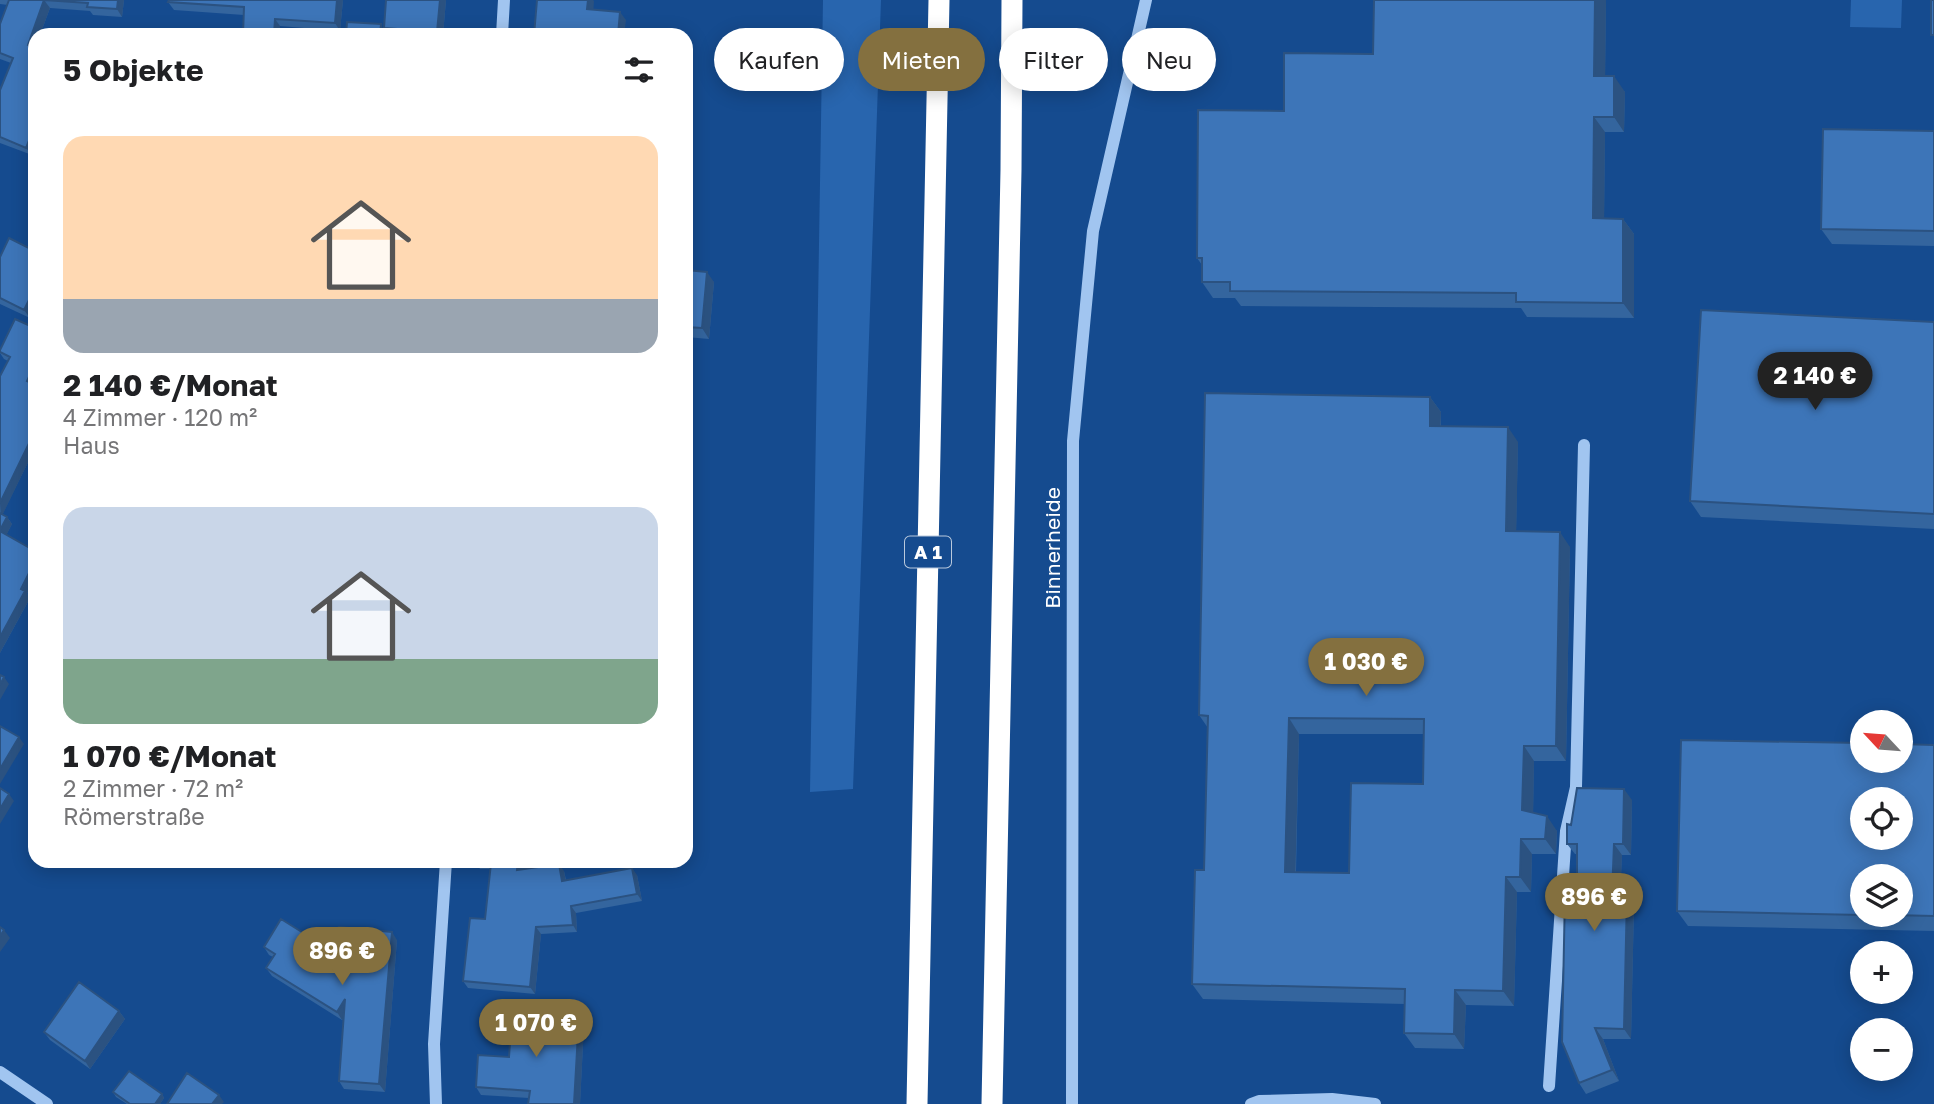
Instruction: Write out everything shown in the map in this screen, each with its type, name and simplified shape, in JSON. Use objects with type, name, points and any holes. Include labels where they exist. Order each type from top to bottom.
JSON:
[{"type":"highway","name":"A 1","points":[[916,1104],[939,0]]},
{"type":"highway","points":[[992,1104],[1011,184],[1012,0]]},
{"type":"street","points":[[502,28],[504,0]]},
{"type":"street","name":"Binnerheide","points":[[1072,1104],[1073,441],[1093,231],[1146,0]]},
{"type":"street","points":[[1549,1086],[1566,831],[1576,787],[1584,444]]},
{"type":"street","points":[[436,1104],[434,1044],[446,868]]},
{"type":"street","points":[[0,1072],[47,1104]]},
{"type":"street","points":[[1251,1104],[1259,1101],[1332,1099],[1375,1104]]},
{"type":"shaded area","points":[[823,0],[881,0],[880,28],[858,28],[858,91],[878,91],[853,789],[810,792],[822,91],[844,91],[844,28],[823,28]]},
{"type":"shaded area","points":[[1851,0],[1902,0],[1901,28],[1850,27]]},
{"type":"building","points":[[9,0],[44,0],[34,28],[28,28],[26,148],[0,137],[0,90],[13,58],[0,53],[0,24]]},
{"type":"building","points":[[44,0],[118,0],[117,9],[87,7],[88,3]]},
{"type":"building","points":[[337,0],[335,23],[275,19],[274,28],[243,28],[244,7],[168,2]]},
{"type":"building","points":[[386,0],[440,0],[437,28],[384,28]]},
{"type":"building","points":[[537,0],[588,0],[587,9],[620,12],[619,28],[535,28]]},
{"type":"building","points":[[1374,0],[1595,0],[1594,76],[1614,76],[1614,117],[1594,117],[1593,218],[1623,219],[1623,303],[1516,302],[1516,293],[1230,291],[1230,282],[1202,282],[1202,258],[1197,258],[1198,110],[1284,111],[1284,53],[1373,54]]},
{"type":"building","points":[[1931,0],[1934,0],[1934,35],[1931,35]]},
{"type":"building","points":[[347,22],[381,24],[381,28],[347,28]]},
{"type":"building","points":[[1823,129],[1934,131],[1934,231],[1821,229]]},
{"type":"building","points":[[9,238],[28,248],[28,302],[24,310],[0,298],[0,257]]},
{"type":"building","points":[[693,271],[707,272],[702,328],[693,327]]},
{"type":"building","points":[[1701,310],[1934,322],[1934,514],[1690,501]]},
{"type":"building","points":[[15,319],[28,325],[28,445],[0,503],[0,376],[10,357],[0,350]]},
{"type":"building","points":[[1205,393],[1430,397],[1430,426],[1508,427],[1506,531],[1560,532],[1556,746],[1524,746],[1522,810],[1547,816],[1545,839],[1521,839],[1520,877],[1506,877],[1503,991],[1455,990],[1454,1034],[1404,1033],[1405,989],[1192,984],[1195,870],[1204,870],[1208,716],[1199,715]],"holes":[[[1289,718],[1424,719],[1423,784],[1351,783],[1349,873],[1285,872]]]},
{"type":"building","points":[[0,513],[7,517],[0,530]]},
{"type":"building","points":[[0,531],[28,547],[28,575],[21,589],[25,591],[0,637]]},
{"type":"building","points":[[0,726],[19,737],[0,769]]},
{"type":"building","points":[[1681,740],[1850,743],[1850,774],[1913,774],[1913,744],[1934,745],[1934,916],[1913,916],[1913,864],[1850,864],[1850,915],[1677,911]]},
{"type":"building","points":[[0,788],[9,794],[0,809]]},
{"type":"building","points":[[1577,788],[1624,789],[1623,844],[1614,844],[1612,895],[1627,895],[1624,1029],[1595,1028],[1612,1070],[1579,1083],[1562,1042],[1565,894],[1577,896],[1577,844],[1567,844],[1567,824],[1571,825]]},
{"type":"building","points":[[490,868],[560,868],[562,881],[632,868],[637,894],[571,906],[573,925],[536,927],[530,987],[463,981],[470,918],[485,919]]},
{"type":"building","points":[[281,919],[318,942],[339,927],[392,932],[379,1084],[339,1081],[345,999],[337,1012],[266,968],[275,954],[264,947]]},
{"type":"building","points":[[79,982],[119,1011],[85,1061],[44,1032]]},
{"type":"building","points":[[512,1013],[579,1016],[574,1104],[528,1104],[530,1091],[476,1087],[478,1055],[509,1057]]},
{"type":"building","points":[[129,1071],[162,1094],[155,1104],[130,1104],[113,1092]]},
{"type":"building","points":[[187,1073],[219,1095],[212,1104],[167,1104]]}]
